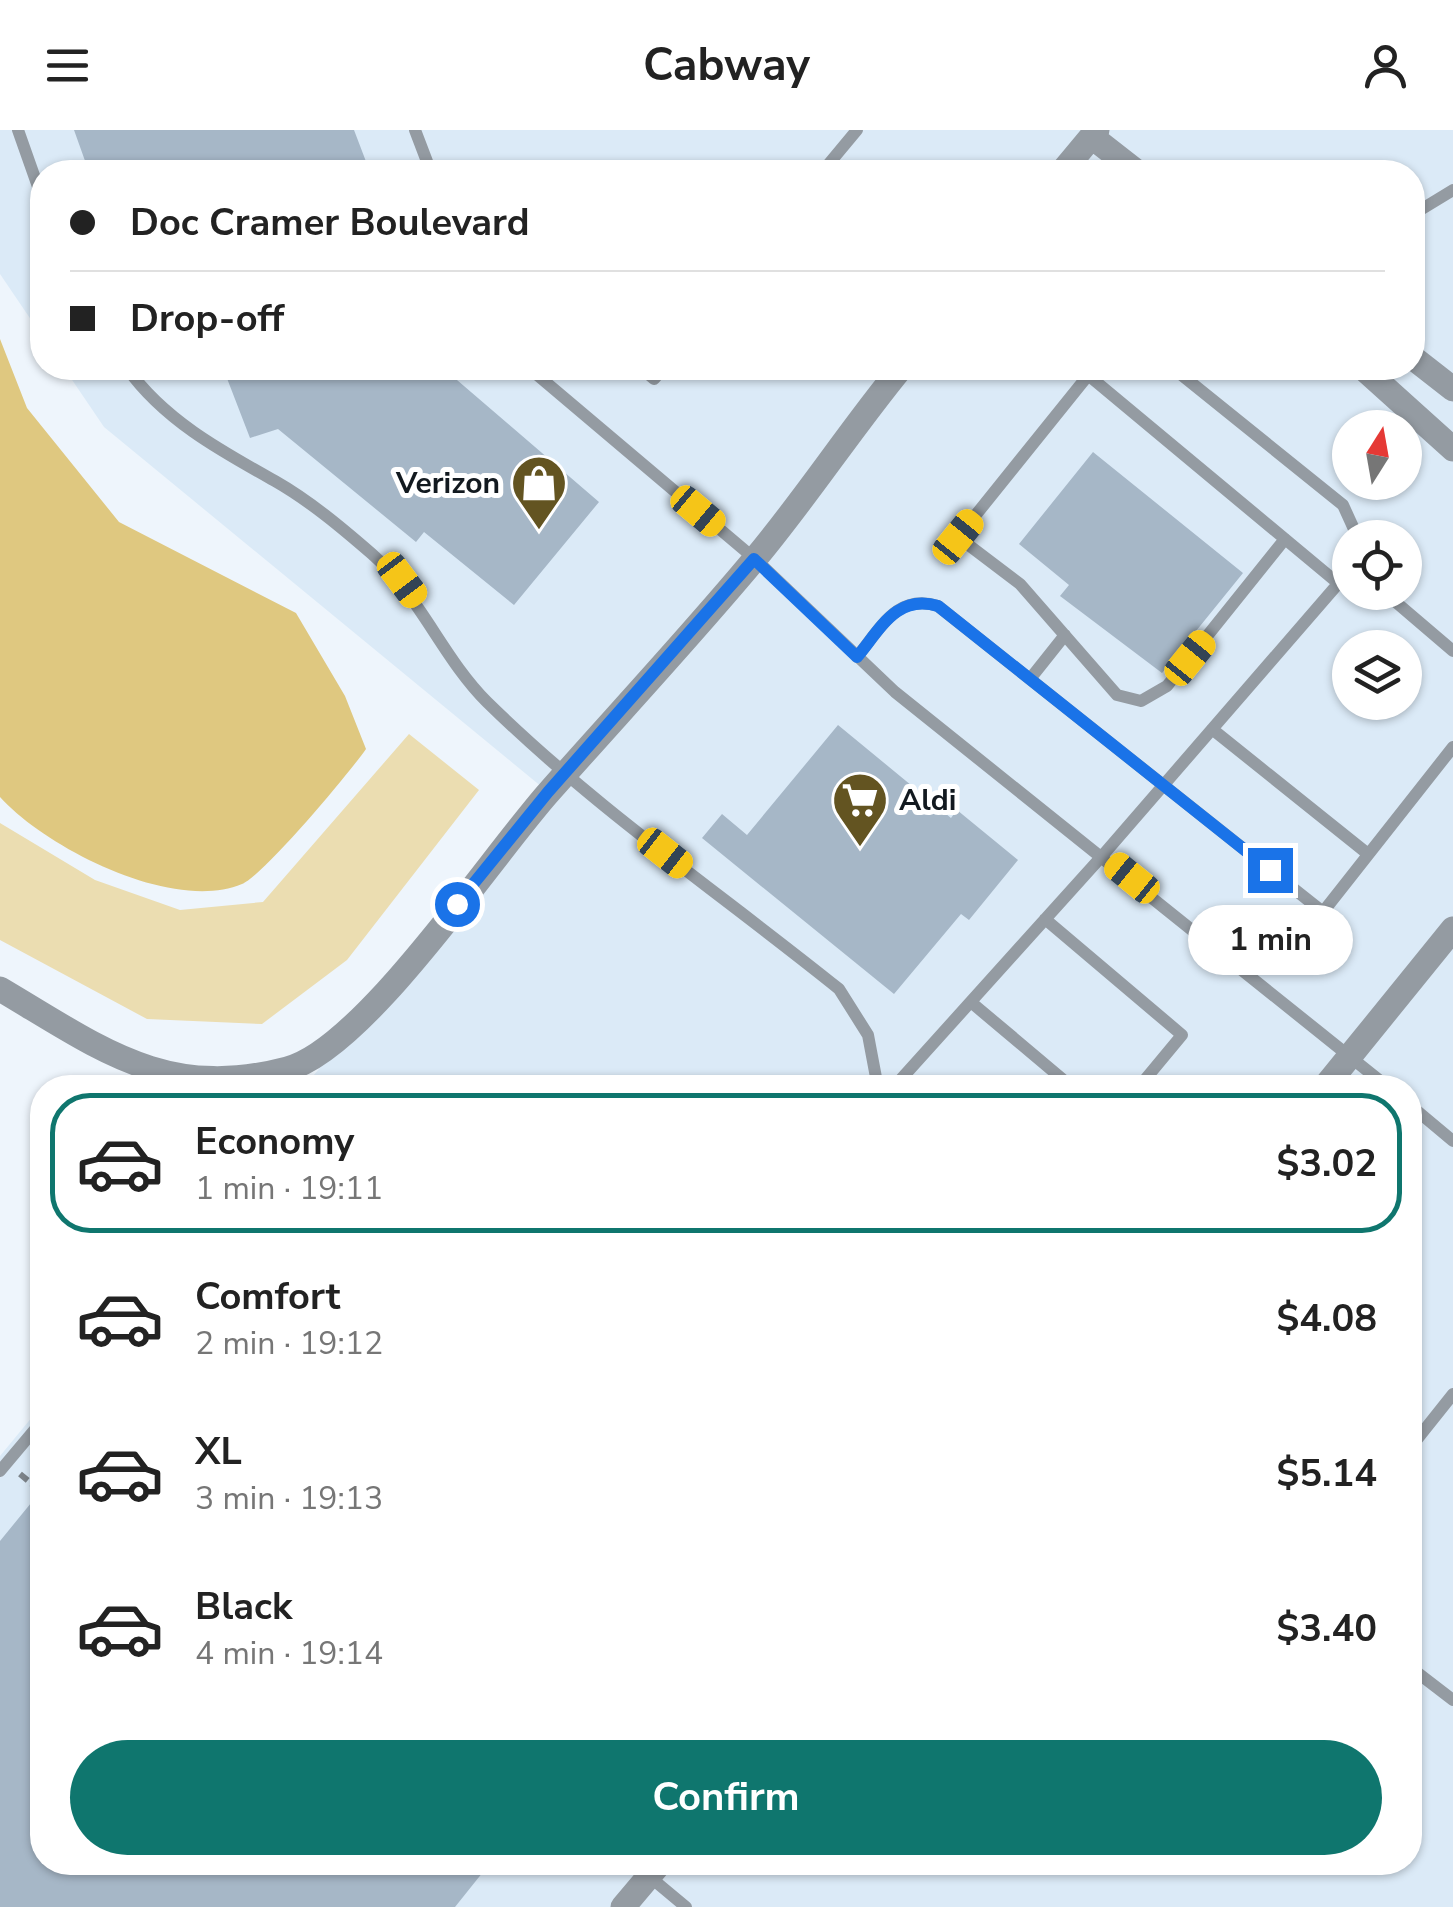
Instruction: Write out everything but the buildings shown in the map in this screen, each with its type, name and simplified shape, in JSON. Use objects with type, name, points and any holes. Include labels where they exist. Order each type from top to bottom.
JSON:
[{"type":"street","points":[[1071,160],[1091,132],[1123,160]]},
{"type":"street","points":[[1425,368],[1453,389]]},
{"type":"street","points":[[254,1075],[292,1068],[328,1049],[366,1015],[565,775],[754,559],[892,380]]},
{"type":"street","points":[[1376,380],[1453,449]]},
{"type":"street","points":[[1335,1075],[1453,929]]},
{"type":"street","points":[[0,989],[115,1057],[170,1075]]},
{"type":"street","points":[[623,1907],[642,1875]]},
{"type":"lane","points":[[18,130],[30,164]]},
{"type":"lane","points":[[414,130],[426,160]]},
{"type":"lane","points":[[832,160],[856,130]]},
{"type":"lane","points":[[1425,207],[1453,190]]},
{"type":"lane","points":[[138,380],[172,416],[237,463],[306,501],[402,580],[458,671],[565,775],[839,989],[868,1034],[876,1075]]},
{"type":"lane","points":[[543,380],[754,559],[895,692],[1104,855],[1373,1075]]},
{"type":"lane","points":[[1084,380],[958,537],[1020,584],[1117,695],[1140,701],[1167,686],[1285,539]]},
{"type":"lane","points":[[1101,380],[1332,578]]},
{"type":"lane","points":[[1188,380],[1343,505],[1350,520]]},
{"type":"lane","points":[[904,1075],[1104,855],[1332,592]]},
{"type":"lane","points":[[857,657],[900,605],[919,600],[938,606],[1323,912],[1453,746]]},
{"type":"lane","points":[[1405,610],[1453,651]]},
{"type":"lane","points":[[1030,679],[1065,636]]},
{"type":"lane","points":[[1212,729],[1368,854]]},
{"type":"lane","points":[[1045,919],[1182,1035],[1149,1075]]},
{"type":"lane","points":[[972,1003],[1057,1075]]},
{"type":"lane","points":[[1422,1115],[1453,1140]]},
{"type":"lane","points":[[1422,1433],[1453,1394]]},
{"type":"lane","points":[[0,1472],[30,1436]]},
{"type":"lane","points":[[1422,1676],[1453,1700]]},
{"type":"lane","points":[[655,1875],[686,1907]]},
{"type":"shaded area","points":[[0,130],[1453,130],[1453,1907],[0,1907],[0,1456],[30,1420],[30,1875],[1422,1875],[1422,1075],[314,1075],[548,792],[104,427],[72,380],[1425,380],[1425,160],[30,160],[30,318],[0,274]]},
{"type":"shaded area","points":[[0,339],[27,408],[119,522],[296,613],[345,696],[366,749],[287,843],[242,884],[214,891],[147,883],[79,855],[21,817],[0,797]]},
{"type":"shaded area","points":[[409,734],[479,790],[347,960],[262,1024],[147,1019],[0,940],[0,823],[95,880],[180,910],[263,902]]},
{"type":"place","name":"Verizon","points":[[539,532]]},
{"type":"place","name":"Aldi","points":[[860,849]]},
{"type":"route","points":[[457,904],[548,792],[754,559],[857,657],[900,605],[919,600],[938,606],[1270,870]]}]
